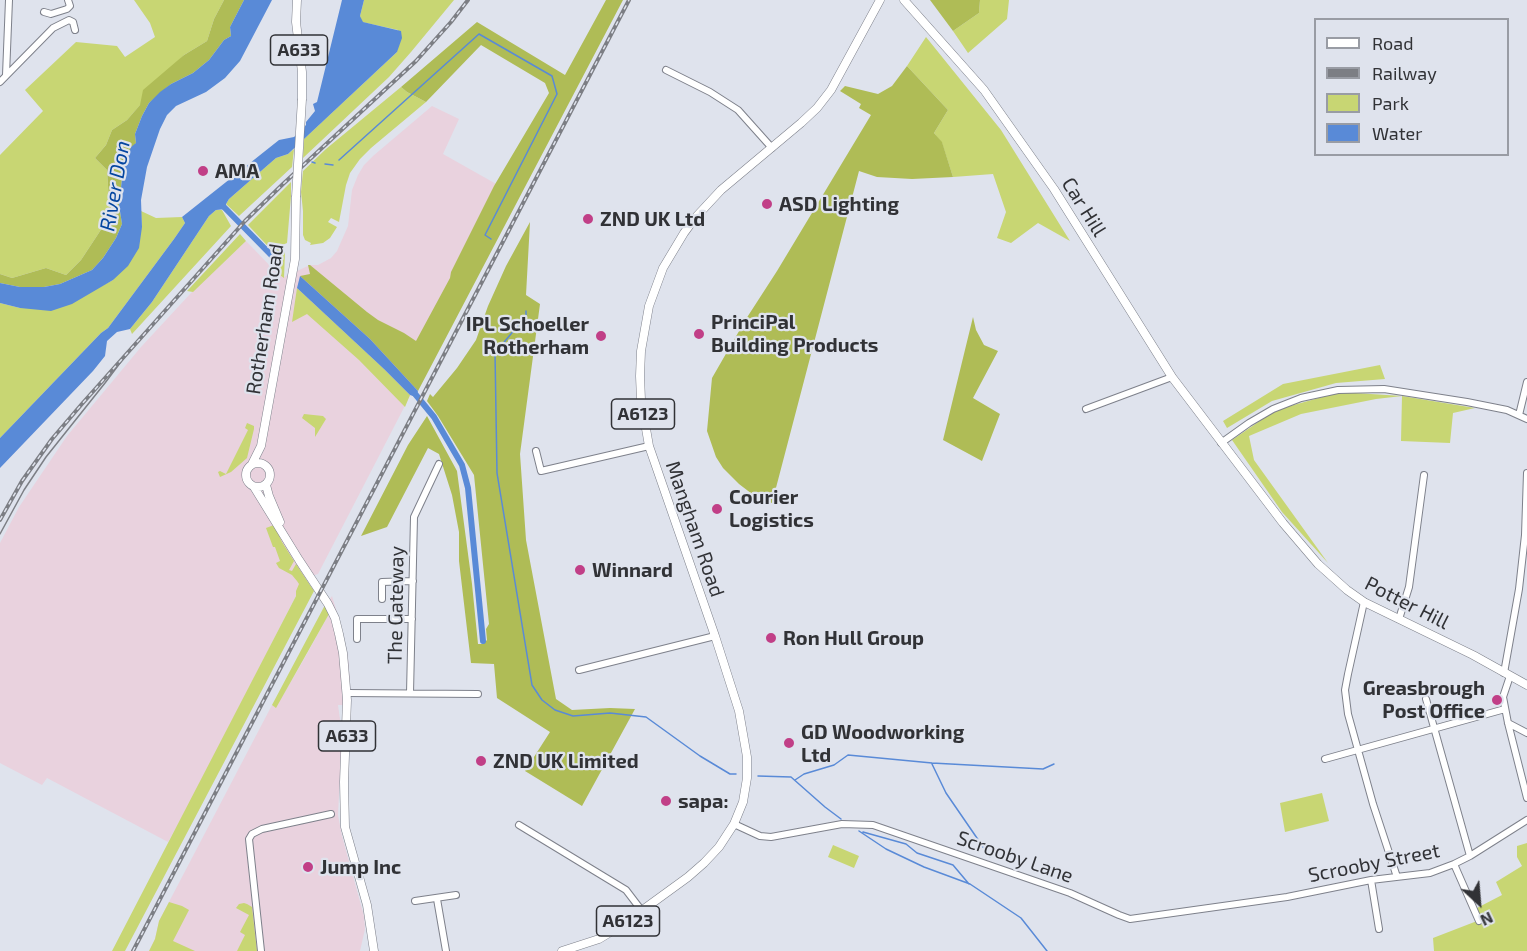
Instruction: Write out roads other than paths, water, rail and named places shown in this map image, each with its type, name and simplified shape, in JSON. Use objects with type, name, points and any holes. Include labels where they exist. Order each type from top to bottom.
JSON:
[{"type":"main road","name":"Rotherham Road","points":[[297,0],[296,22],[302,72],[302,99],[294,263],[261,446],[246,475],[248,483],[254,487],[335,618],[343,653],[347,693],[345,827],[367,905],[374,951]]},
{"type":"main road","name":"Mangham Road","points":[[642,911],[688,877],[719,847],[734,824],[743,801],[747,778],[747,758],[739,711],[649,446],[641,400],[640,376],[641,351],[649,306],[663,268],[694,218],[721,190],[817,108],[831,90],[880,0]]},
{"type":"main road","name":"Car Hill","points":[[904,0],[984,90],[1014,131],[1054,189],[1172,377],[1221,443]]},
{"type":"main road","name":"Potter Hill","points":[[1221,443],[1318,564],[1347,590],[1364,602],[1527,685]]},
{"type":"main road","name":"Rotherham Road","points":[[261,446],[265,465],[271,474],[270,481],[266,485],[268,496],[292,548]]},
{"type":"main road","points":[[252,465],[256,463],[265,465]]},
{"type":"main road","points":[[254,487],[266,485]]},
{"type":"main road","name":"A6123","points":[[562,951],[599,939],[642,911]]},
{"type":"main road","name":"Rotherham Road","points":[[366,951],[372,934]]},
{"type":"street","points":[[0,82],[3,73],[9,0]]},
{"type":"street","points":[[44,12],[51,14],[67,9],[70,6],[68,0]]},
{"type":"street","points":[[0,7],[8,10]]},
{"type":"street","points":[[3,73],[53,28],[69,20],[73,22],[75,30]]},
{"type":"street","points":[[666,70],[710,92],[738,110],[772,148]]},
{"type":"street","points":[[1086,409],[1172,377]]},
{"type":"street","points":[[1519,415],[1527,382]]},
{"type":"street","points":[[1221,443],[1273,409],[1311,395],[1338,390],[1384,389],[1494,407],[1527,419]]},
{"type":"street","points":[[536,451],[541,471],[649,446]]},
{"type":"street","name":"The Gateway","points":[[410,693],[414,517],[439,464]]},
{"type":"street","points":[[1527,473],[1525,535],[1503,698],[1527,798]]},
{"type":"street","points":[[1399,619],[1409,587],[1424,475]]},
{"type":"street","points":[[382,599],[382,582],[413,581]]},
{"type":"street","points":[[1364,602],[1345,690],[1348,714],[1373,804],[1397,877]]},
{"type":"street","points":[[357,639],[357,619],[412,620]]},
{"type":"street","points":[[579,670],[715,636]]},
{"type":"street","name":"The Gateway","points":[[347,693],[478,694]]},
{"type":"street","points":[[1426,699],[1470,856]]},
{"type":"street","points":[[1326,759],[1505,709]]},
{"type":"street","points":[[1508,723],[1527,733]]},
{"type":"street","points":[[261,951],[249,844],[252,834],[262,829],[332,814]]},
{"type":"street","name":"Scrooby Street","points":[[1287,897],[1371,880],[1430,873],[1470,856],[1527,820]]},
{"type":"street","name":"Scrooby Lane","points":[[734,824],[760,836],[771,837],[835,825],[873,825],[1070,893],[1130,919],[1287,897]]},
{"type":"street","points":[[519,825],[626,890],[642,911]]},
{"type":"street","points":[[1454,864],[1479,921]]},
{"type":"street","points":[[1371,880],[1379,929]]},
{"type":"street","points":[[415,901],[456,895]]},
{"type":"street","points":[[436,899],[446,951]]},
{"type":"water","points":[[244,0],[272,0],[240,61],[225,78],[206,92],[176,106],[167,115],[147,167],[141,200],[142,227],[139,248],[128,266],[113,280],[72,304],[51,311],[20,308],[0,303],[0,283],[20,287],[60,284],[92,270],[103,258],[122,224],[119,205],[125,164],[131,147],[136,143],[135,134],[149,103],[171,84],[193,73],[209,60],[224,40],[231,36],[230,27]]},
{"type":"water","points":[[342,0],[364,0],[360,16],[363,22],[401,31],[402,38],[397,52],[288,154],[276,158],[229,199],[226,209],[216,210],[209,216],[152,302],[130,329],[117,332],[107,341],[105,356],[93,371],[0,468],[0,438],[108,328],[185,223],[182,217],[279,140],[294,137],[306,125],[315,111],[313,104],[317,102]]},
{"type":"water","points":[[300,276],[370,339],[418,391],[416,397],[410,395],[297,288]]},
{"type":"waterway","points":[[339,160],[479,34],[552,76],[557,94],[485,235],[491,239]]},
{"type":"waterway","points":[[325,164],[333,165]]},
{"type":"waterway","points":[[222,205],[278,262]]},
{"type":"waterway","points":[[526,311],[526,316],[495,353],[497,473],[532,685],[542,700],[555,710],[573,716],[610,713],[646,717],[700,756],[730,774],[736,774]]},
{"type":"waterway","points":[[411,389],[434,417],[462,465],[468,488],[483,641]]},
{"type":"waterway","points":[[795,780],[804,774],[834,765],[848,755],[932,763],[1043,769],[1054,764]]},
{"type":"waterway","points":[[932,764],[946,793],[990,857]]},
{"type":"waterway","points":[[758,776],[791,777],[841,819]]},
{"type":"waterway","points":[[859,831],[886,849],[924,867],[970,884],[1021,918],[1047,951]]},
{"type":"waterway","points":[[863,832],[906,844],[917,853],[953,865],[969,884]]},
{"type":"tram line","points":[[0,534],[24,490],[46,457],[126,355]]},
{"type":"railway","points":[[0,520],[22,481],[52,439],[245,221],[416,61],[468,0]]},
{"type":"railway","points":[[133,951],[629,0]]},
{"type":"place","name":"AMA","points":[[203,171]]},
{"type":"place","name":"ASD Lighting","points":[[767,204]]},
{"type":"place","name":"ZND UK Ltd","points":[[588,219]]},
{"type":"place","name":"PrinciPal Building Products","points":[[699,334]]},
{"type":"place","name":"IPL Schoeller Rotherham","points":[[601,336]]},
{"type":"place","name":"Courier Logistics","points":[[717,509]]},
{"type":"place","name":"Winnard","points":[[580,570]]},
{"type":"place","name":"Ron Hull Group","points":[[771,638]]},
{"type":"place","name":"Greasbrough Post Office","points":[[1497,700]]},
{"type":"place","name":"GD Woodworking Ltd","points":[[789,743]]},
{"type":"place","name":"ZND UK Limited","points":[[481,761]]},
{"type":"place","name":"sapa:","points":[[666,801]]},
{"type":"place","name":"Jump Inc","points":[[308,867]]},
{"type":"water label","name":"River Don","points":[[115,186]]}]
